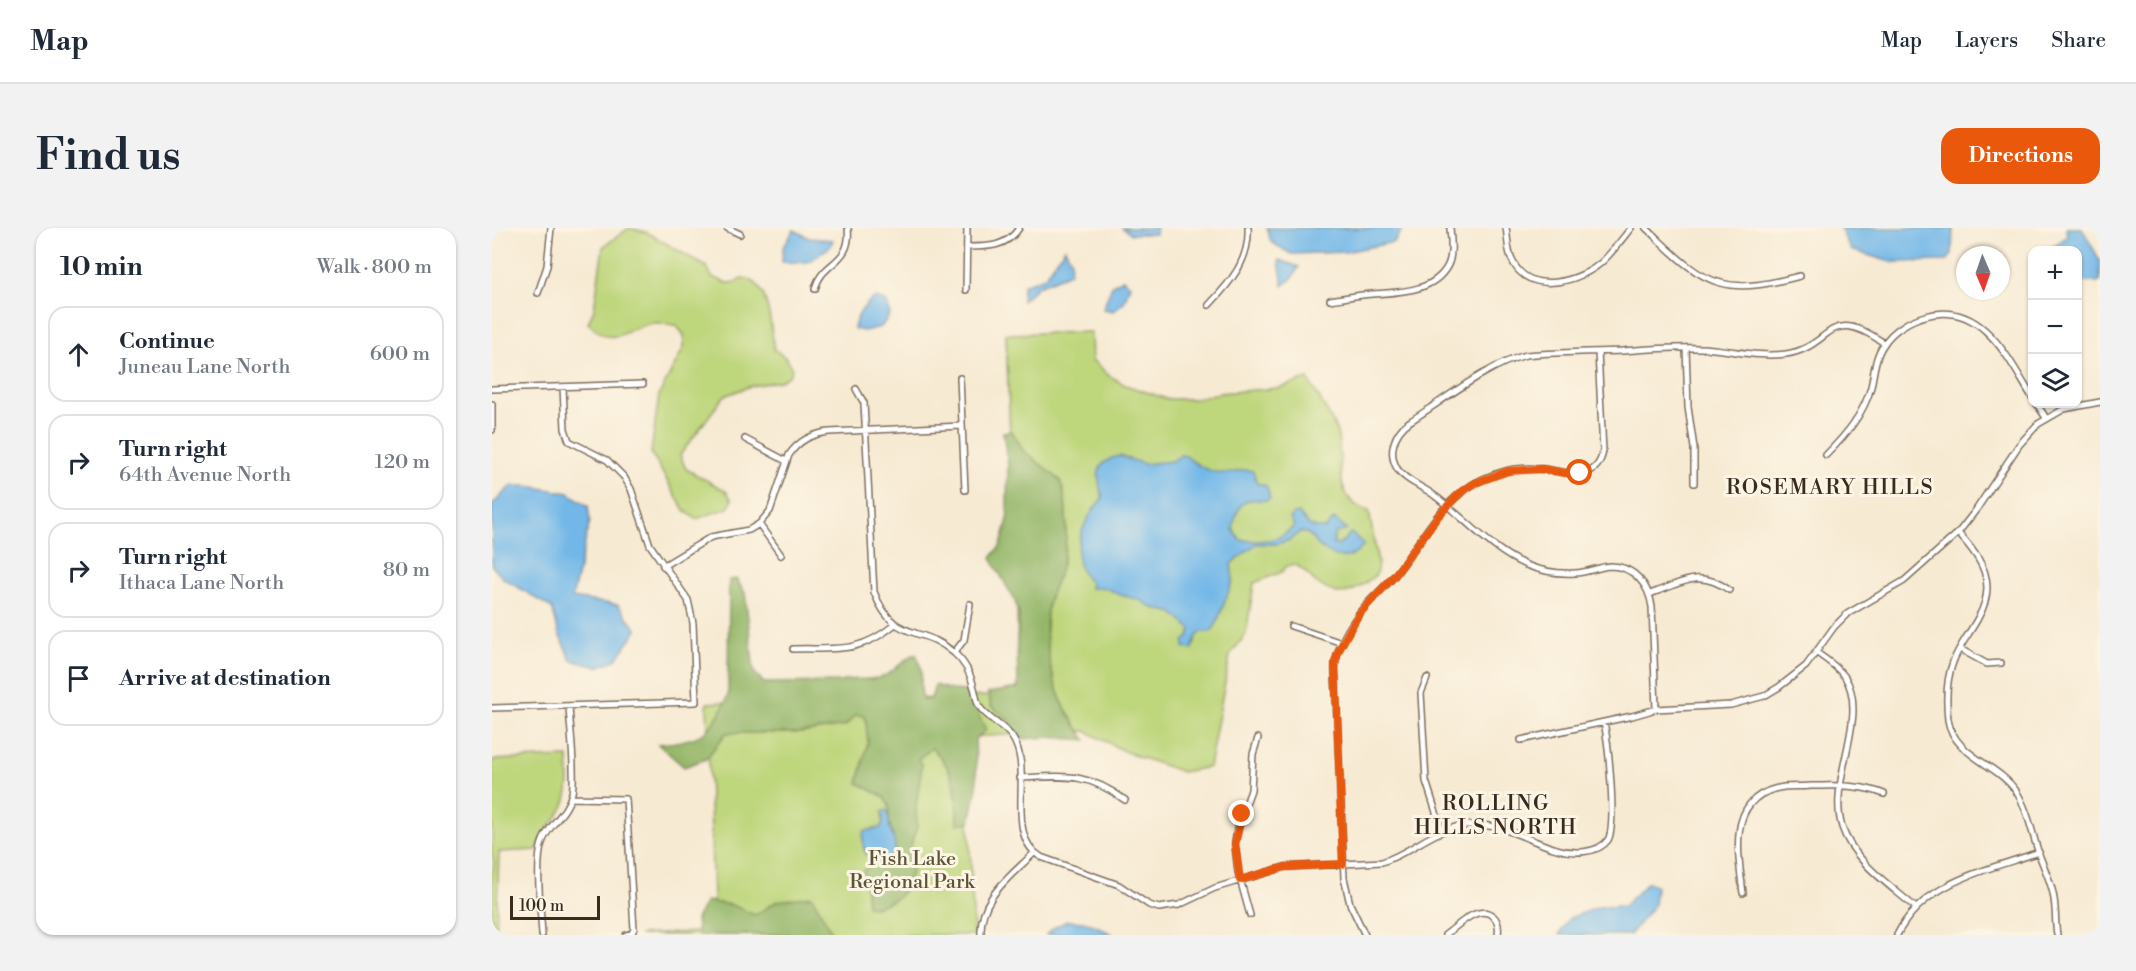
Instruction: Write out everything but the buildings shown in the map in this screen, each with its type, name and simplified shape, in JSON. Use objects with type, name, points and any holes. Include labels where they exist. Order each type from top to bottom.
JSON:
[{"type":"street","points":[[538,292],[547,266],[551,228]]},
{"type":"street","points":[[727,228],[740,234]]},
{"type":"street","points":[[815,289],[819,277],[842,257],[846,250],[848,228]]},
{"type":"street","points":[[966,290],[967,228]]},
{"type":"street","points":[[968,247],[997,245],[1007,240],[1019,228]]},
{"type":"street","points":[[1209,305],[1232,280],[1240,266],[1247,248],[1248,228]]},
{"type":"street","points":[[1330,300],[1408,292],[1434,280],[1443,273],[1450,259],[1450,228]]},
{"type":"street","points":[[1506,228],[1512,261],[1527,276],[1543,282],[1560,282],[1604,261],[1630,228]]},
{"type":"street","points":[[1646,228],[1693,269],[1708,279],[1722,284],[1748,285],[1800,276]]},
{"type":"street","points":[[1826,455],[1841,441],[1863,408],[1876,361],[1884,343],[1904,325],[1928,315],[1955,315],[1968,319],[1991,334],[2028,391]]},
{"type":"street","points":[[1656,709],[1652,607],[1650,594],[1639,578],[1621,568],[1611,566],[1576,573],[1559,573],[1526,565],[1497,548],[1426,489],[1399,471],[1393,454],[1393,444],[1401,428],[1488,371],[1513,358],[1541,354],[1686,348],[1758,355],[1790,353],[1810,344],[1825,333],[1843,327],[1862,329],[1884,343]]},
{"type":"street","points":[[1686,348],[1688,407],[1694,448],[1694,483]]},
{"type":"street","points":[[1365,935],[1346,891],[1343,864],[1335,669],[1335,662],[1342,643],[1358,615],[1395,575],[1447,506],[1460,493],[1475,483],[1508,471],[1542,469],[1572,474],[1589,472],[1599,464],[1603,452],[1598,352]]},
{"type":"street","points":[[960,378],[965,490]]},
{"type":"street","points":[[492,389],[643,384]]},
{"type":"street","points":[[492,708],[696,702],[691,611],[681,587],[663,566],[650,544],[631,489],[624,477],[602,457],[569,441],[565,429],[563,387]]},
{"type":"street","points":[[856,389],[864,403],[874,592],[878,604],[894,625],[942,644],[963,662],[970,674],[980,707],[1015,741],[1019,758],[1024,837],[1034,853],[1048,860],[1119,885],[1149,904],[1159,908],[1168,908],[1215,888],[1285,867],[1370,863],[1395,857],[1431,835],[1460,826],[1489,826],[1517,833],[1560,850],[1587,851],[1602,846],[1611,832],[1608,748],[1604,722]]},
{"type":"street","points":[[1521,740],[1656,709],[1731,705],[1764,696],[1793,678],[1817,653],[1834,627],[1847,614],[1904,581],[1958,533],[2028,434],[2046,418],[2071,407],[2100,402]]},
{"type":"street","points":[[492,404],[492,430]]},
{"type":"street","points":[[2040,408],[2046,418]]},
{"type":"street","points":[[663,566],[711,537],[749,530],[759,524],[770,511],[786,461],[794,447],[810,436],[830,432],[962,426]]},
{"type":"street","points":[[745,439],[786,461]]},
{"type":"street","points":[[759,524],[781,555]]},
{"type":"street","points":[[1958,533],[1979,558],[1986,574],[1987,588],[1985,605],[1980,616],[1954,660],[1947,684],[1948,714],[1953,734],[1967,750],[2001,775],[2017,792],[2053,892],[2057,935]]},
{"type":"street","points":[[1650,594],[1700,577],[1717,581],[1729,590]]},
{"type":"street","points":[[954,653],[964,640],[970,603]]},
{"type":"street","points":[[793,649],[856,646],[878,638],[894,625]]},
{"type":"street","points":[[1291,626],[1342,643]]},
{"type":"street","points":[[1960,649],[1987,664],[2001,663]]},
{"type":"street","points":[[1817,653],[1840,672],[1848,685],[1852,699],[1852,716],[1839,785],[1839,812],[1847,839],[1864,862],[1916,908]]},
{"type":"street","points":[[1427,678],[1421,693],[1426,781],[1442,831]]},
{"type":"street","points":[[542,935],[540,852],[546,834],[562,816],[571,798],[573,781],[569,706]]},
{"type":"street","points":[[1250,915],[1240,880],[1235,844],[1251,790],[1253,754],[1258,738]]},
{"type":"street","points":[[1020,778],[1070,776],[1083,778],[1108,787],[1125,800]]},
{"type":"street","points":[[1743,893],[1738,834],[1740,823],[1750,804],[1767,792],[1776,789],[1839,785],[1856,786],[1884,794]]},
{"type":"street","points":[[571,798],[627,799],[634,928],[629,934]]},
{"type":"street","points":[[1897,935],[1916,908],[1941,887],[2039,852]]},
{"type":"street","points":[[981,935],[981,919],[992,896],[1034,853]]},
{"type":"street","points":[[1445,935],[1475,914],[1486,912],[1496,920],[1498,935]]},
{"type":"street","points":[[1455,928],[1459,935]]},
{"type":"green space","points":[[629,228],[646,232],[707,267],[712,277],[728,283],[744,279],[753,281],[764,297],[768,308],[774,349],[786,358],[792,369],[789,376],[779,381],[751,386],[724,396],[680,455],[686,469],[726,491],[732,500],[728,508],[696,519],[684,510],[651,453],[659,395],[684,347],[684,335],[676,325],[655,323],[613,336],[598,331],[588,323],[594,309],[603,247]]},
{"type":"green space","name":"Fish Lake Regional Park","points":[[1091,332],[1092,362],[1125,385],[1167,399],[1195,399],[1219,393],[1278,388],[1308,379],[1337,432],[1344,489],[1357,506],[1369,511],[1378,563],[1376,575],[1354,590],[1337,593],[1320,585],[1301,568],[1291,564],[1282,572],[1254,583],[1246,634],[1230,655],[1209,767],[1182,772],[1126,752],[1086,731],[965,737],[974,935],[639,935],[714,931],[707,703],[844,696],[908,699],[1020,695],[1006,334]]},
{"type":"green space","points":[[1012,431],[1023,450],[1060,480],[1063,490],[1066,538],[1063,561],[1048,608],[1047,645],[1054,681],[1061,699],[1086,740],[1048,737],[1022,739],[1006,718],[991,706],[988,693],[1018,688],[1019,614],[1015,601],[991,558],[1001,545],[1008,520],[1008,466],[1003,432]]},
{"type":"green space","points":[[736,579],[745,593],[754,672],[764,683],[841,682],[878,678],[888,674],[916,654],[921,668],[923,700],[931,699],[935,685],[951,690],[967,691],[986,730],[975,739],[977,787],[970,822],[957,824],[954,783],[946,766],[932,748],[918,759],[922,764],[916,806],[917,827],[909,851],[909,861],[913,867],[904,890],[893,900],[877,906],[867,906],[864,870],[872,864],[888,861],[893,836],[889,822],[889,806],[884,797],[858,783],[868,742],[865,716],[856,715],[845,726],[800,733],[726,733],[706,759],[684,767],[658,744],[689,739],[705,732],[724,704],[728,695],[729,580]]},
{"type":"green space","points":[[568,757],[569,784],[565,803],[542,838],[537,850],[499,852],[496,934],[492,932],[494,862],[492,856],[492,760]]},
{"type":"green space","points":[[812,896],[831,931],[828,935],[698,935],[696,919],[706,901],[732,905],[755,915],[777,901]]},
{"type":"water","points":[[1122,228],[1157,228],[1155,234],[1131,234]]},
{"type":"water","points":[[1267,228],[1403,228],[1394,242],[1345,252],[1291,254],[1271,242]]},
{"type":"water","points":[[1840,228],[1953,228],[1952,254],[1947,261],[1891,262],[1851,250]]},
{"type":"water","points":[[2066,228],[2082,228],[2100,261],[2100,282],[2082,282],[2082,246],[2053,246],[2067,237]]},
{"type":"water","points":[[794,230],[809,238],[833,240],[830,247],[808,262],[782,262],[783,248]]},
{"type":"water","points":[[1065,248],[1071,260],[1070,273],[1038,286],[1022,301],[1023,285],[1045,277]]},
{"type":"water","points":[[1279,260],[1299,267],[1293,277],[1283,286]]},
{"type":"water","points":[[1123,279],[1130,285],[1124,302],[1113,311],[1103,309],[1112,285]]},
{"type":"water","points":[[876,298],[887,302],[890,314],[881,327],[864,331],[854,329],[862,310],[868,302]]},
{"type":"water","points":[[1181,455],[1214,472],[1253,471],[1257,483],[1267,486],[1270,499],[1246,501],[1240,507],[1233,529],[1240,540],[1276,539],[1294,526],[1290,518],[1299,513],[1313,527],[1326,528],[1334,519],[1347,530],[1335,533],[1333,544],[1339,545],[1351,533],[1364,544],[1358,552],[1343,557],[1328,553],[1309,534],[1300,532],[1290,540],[1277,544],[1256,544],[1231,564],[1233,580],[1216,625],[1211,632],[1201,632],[1192,650],[1184,647],[1184,641],[1189,637],[1191,629],[1173,613],[1153,608],[1140,600],[1106,588],[1090,588],[1091,583],[1083,574],[1079,563],[1079,540],[1089,517],[1103,498],[1098,477],[1099,471],[1105,462],[1120,456],[1144,464],[1172,461]]},
{"type":"water","points":[[511,486],[528,486],[569,493],[588,506],[590,521],[572,598],[618,605],[637,630],[617,659],[598,667],[571,660],[559,634],[552,608],[503,578],[492,566],[492,505]]},
{"type":"water","points":[[886,810],[895,844],[894,854],[890,860],[877,862],[865,852],[864,831],[880,828],[883,822],[882,812]]},
{"type":"water","points":[[1648,882],[1656,886],[1654,905],[1630,935],[1559,935],[1569,918],[1599,907],[1624,906]]},
{"type":"water","points":[[1067,921],[1091,924],[1113,935],[1046,935]]},
{"type":"district","name":"ROSEMARY HILLS","points":[[1830,488]]},
{"type":"district","name":"ROLLING HILLS NORTH","points":[[1496,816]]},
{"type":"route","points":[[1242,814],[1235,844],[1240,880],[1285,867],[1343,864],[1335,662],[1358,615],[1365,605],[1387,585],[1438,516],[1460,493],[1475,483],[1490,476],[1524,469],[1580,473]]}]
